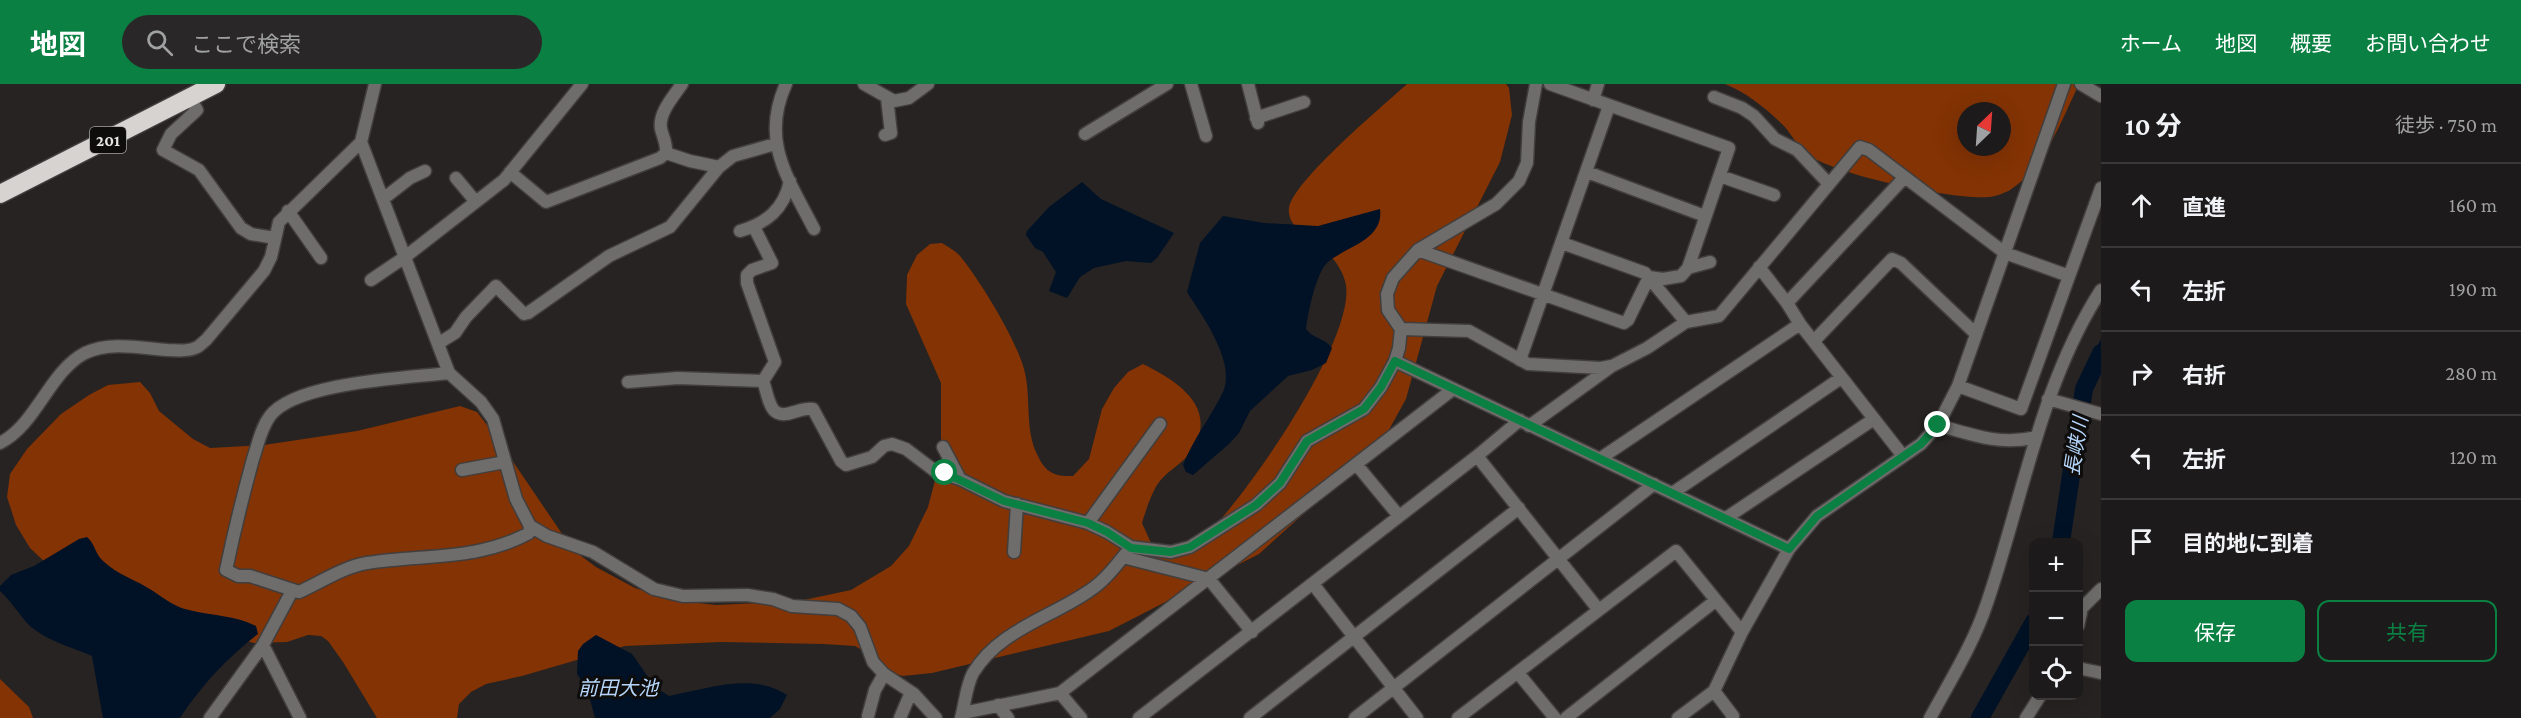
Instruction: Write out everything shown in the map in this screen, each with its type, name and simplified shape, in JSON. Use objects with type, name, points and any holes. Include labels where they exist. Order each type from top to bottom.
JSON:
[{"type":"highway","name":"201","points":[[0,194],[216,84]]},
{"type":"street","points":[[0,443],[12,437],[24,425],[63,373],[84,354],[109,346],[195,349],[206,340],[264,271],[271,257],[279,222],[361,142],[375,84]]},
{"type":"street","points":[[371,280],[405,257],[510,172],[582,84]]},
{"type":"street","points":[[510,172],[546,202],[660,158],[666,153],[667,144],[660,126],[663,114],[682,84]]},
{"type":"street","points":[[786,84],[774,118],[775,144],[814,229]]},
{"type":"street","points":[[864,84],[894,101],[909,98],[928,84]]},
{"type":"street","points":[[1085,134],[1167,84]]},
{"type":"street","points":[[1191,84],[1206,136]]},
{"type":"street","points":[[1248,84],[1257,120],[1304,102]]},
{"type":"street","points":[[1127,552],[1171,552],[1190,547],[1256,505],[1280,483],[1307,441],[1364,409],[1381,387],[1400,348],[1401,329],[1388,310],[1387,294],[1393,278],[1418,249],[1496,204],[1519,181],[1527,163],[1529,122],[1536,84]]},
{"type":"street","points":[[1550,84],[1729,148],[1688,268],[1681,276],[1663,279],[1649,277]]},
{"type":"street","points":[[1593,100],[1598,84]]},
{"type":"street","points":[[1678,718],[1714,691],[1742,632],[1789,549],[1817,516],[1921,444],[1938,425],[1958,386],[2064,84]]},
{"type":"street","points":[[2081,84],[2101,96]]},
{"type":"street","points":[[1714,97],[1742,108],[1754,116],[1775,139],[1797,150],[1829,184]]},
{"type":"street","points":[[190,98],[197,110],[171,134],[164,150],[199,170],[241,228],[251,234],[275,238]]},
{"type":"street","points":[[885,135],[891,133],[886,98]]},
{"type":"street","points":[[1520,360],[1610,106]]},
{"type":"street","points":[[361,142],[449,373],[481,402],[493,419],[516,499],[531,526],[547,536],[593,552],[654,589],[683,596],[747,596],[773,599],[792,606],[838,609],[851,616],[860,627],[873,662],[884,674],[911,692],[936,718]]},
{"type":"street","points":[[439,343],[455,333],[465,317],[496,286],[520,311],[528,314],[609,256],[670,228],[719,166],[733,156],[775,144]]},
{"type":"street","points":[[1147,716],[1399,516],[1524,423],[1612,366],[1647,348],[1686,322],[1719,316],[1860,147],[1869,150],[2005,254],[2069,276]]},
{"type":"street","points":[[666,153],[690,161],[719,166]]},
{"type":"street","points":[[383,199],[410,178],[425,171]]},
{"type":"street","points":[[1587,172],[1705,216]]},
{"type":"street","points":[[1720,176],[1774,195]]},
{"type":"street","points":[[456,178],[476,201]]},
{"type":"street","points":[[1787,303],[1904,178]]},
{"type":"street","points":[[740,231],[754,227],[781,207],[790,181]]},
{"type":"street","points":[[1958,386],[2021,409],[2101,188]]},
{"type":"street","points":[[288,211],[321,258]]},
{"type":"street","points":[[754,227],[772,263],[752,270],[747,275],[747,283],[775,362],[763,381]]},
{"type":"street","points":[[1562,243],[1645,273],[1686,322]]},
{"type":"street","points":[[1418,249],[1624,322],[1628,320],[1649,277]]},
{"type":"street","points":[[1814,341],[1892,260],[1901,263],[1976,333]]},
{"type":"street","points":[[1688,268],[1710,262]]},
{"type":"street","points":[[1758,267],[1903,456]]},
{"type":"street","points":[[1930,718],[1963,658],[1987,605],[2048,399],[2073,337],[2101,290]]},
{"type":"street","points":[[1601,458],[1800,324]]},
{"type":"street","points":[[1401,329],[1469,332],[1528,364],[1601,368],[1612,366]]},
{"type":"street","points":[[1395,361],[1452,390],[1674,492],[1789,549]]},
{"type":"street","points":[[449,373],[352,384],[307,394],[289,400],[270,414],[262,431],[250,471],[226,570],[238,576],[250,576],[299,592],[366,563],[488,550],[529,533],[531,526]]},
{"type":"street","points":[[628,382],[678,378],[763,381]]},
{"type":"street","points":[[1674,492],[1841,378]]},
{"type":"street","points":[[763,381],[773,411],[777,415],[784,416],[807,408],[813,409],[841,461],[846,465],[872,457],[884,446],[892,444],[906,449],[935,471],[960,479],[1004,501],[1088,523],[1107,532],[1127,552],[1209,579],[1252,632]]},
{"type":"street","points":[[1127,552],[1109,574],[1089,591],[1044,614],[1001,642],[971,676],[962,715],[998,705],[1060,693],[1452,390]]},
{"type":"street","points":[[2048,399],[2101,414]]},
{"type":"street","points":[[1726,518],[1874,419]]},
{"type":"street","points":[[1088,523],[1160,424]]},
{"type":"street","points":[[1938,425],[1980,437],[2018,442],[2036,437]]},
{"type":"street","points":[[943,447],[960,479]]},
{"type":"street","points":[[1478,456],[1598,609]]},
{"type":"street","points":[[462,470],[505,462]]},
{"type":"street","points":[[1356,464],[1399,516]]},
{"type":"street","points":[[1355,718],[1559,560],[1654,483]]},
{"type":"street","points":[[1014,552],[1017,504]]},
{"type":"street","points":[[1250,718],[1519,508]]},
{"type":"street","points":[[1458,718],[1676,551],[1742,632]]},
{"type":"street","points":[[1313,584],[1417,718]]},
{"type":"street","points":[[2083,607],[2101,589]]},
{"type":"street","points":[[210,718],[222,712],[263,645],[292,591]]},
{"type":"street","points":[[1566,718],[1715,601]]},
{"type":"street","points":[[263,645],[300,718]]},
{"type":"street","points":[[2083,669],[2101,673]]},
{"type":"street","points":[[1518,673],[1555,718]]},
{"type":"street","points":[[868,716],[875,690],[884,674]]},
{"type":"street","points":[[1714,691],[1733,716],[1732,718]]},
{"type":"street","points":[[900,718],[911,692]]},
{"type":"street","points":[[1060,693],[1081,718]]},
{"type":"street","points":[[2026,718],[2037,700]]},
{"type":"street","points":[[998,705],[1008,718]]},
{"type":"shaded area","points":[[1407,84],[1506,84],[1509,88],[1512,115],[1500,162],[1437,286],[1406,399],[1375,455],[1340,481],[1259,554],[1109,631],[932,673],[903,676],[885,671],[875,658],[855,646],[721,642],[625,646],[486,684],[471,692],[459,704],[457,718],[377,718],[343,662],[328,641],[321,636],[308,635],[287,642],[254,643],[195,626],[50,567],[30,548],[16,525],[7,497],[10,474],[27,449],[61,414],[108,385],[140,382],[150,393],[159,411],[193,439],[210,448],[264,445],[357,431],[460,406],[477,412],[573,550],[596,567],[635,588],[671,600],[716,605],[799,601],[851,590],[891,566],[909,546],[928,507],[941,458],[941,383],[906,304],[907,275],[917,255],[930,244],[942,243],[958,254],[968,267],[988,296],[1015,346],[1025,373],[1033,445],[1040,460],[1051,472],[1060,476],[1073,476],[1089,459],[1102,409],[1114,388],[1128,372],[1143,364],[1169,379],[1191,398],[1198,410],[1201,423],[1198,437],[1190,453],[1157,485],[1142,523],[1151,543],[1174,552],[1191,547],[1218,523],[1241,494],[1293,418],[1317,377],[1335,339],[1345,306],[1345,281],[1339,267],[1329,254],[1292,222],[1289,209],[1294,196],[1322,162]]},
{"type":"shaded area","points":[[1725,84],[2079,84],[2051,142],[2033,169],[2010,190],[1989,197],[1923,190],[1867,178],[1821,162],[1807,154],[1784,126],[1749,97]]},
{"type":"shaded area","points":[[0,679],[29,707],[33,718],[0,718]]},
{"type":"water","points":[[1082,182],[1101,199],[1174,233],[1151,263],[1126,261],[1094,268],[1080,277],[1067,298],[1049,291],[1056,272],[1043,252],[1035,248],[1026,235],[1049,207]]},
{"type":"water","points":[[1380,209],[1380,220],[1370,235],[1328,262],[1316,283],[1306,329],[1332,348],[1326,363],[1312,370],[1288,376],[1250,411],[1239,433],[1229,444],[1193,475],[1186,472],[1183,465],[1187,455],[1223,392],[1226,380],[1222,354],[1216,340],[1187,292],[1200,243],[1223,216],[1264,223],[1318,226]]},
{"type":"water","points":[[2101,339],[2098,374],[2090,388],[2077,401],[2083,374]]},
{"type":"water","points":[[87,537],[108,565],[175,605],[184,609],[248,622],[256,626],[258,634],[215,673],[180,718],[103,718],[92,656],[50,639],[35,630],[0,591],[0,586],[11,575],[34,566],[79,539]]},
{"type":"water","name":"前田大池","points":[[596,635],[632,654],[655,687],[669,696],[745,683],[774,688],[787,695],[780,709],[770,718],[595,718],[587,688],[577,674],[578,651],[583,644]]},
{"type":"waterway","name":"長峡川","points":[[2062,538],[2084,389],[2101,353]]},
{"type":"waterway","name":"長峡川","points":[[1980,718],[2029,631]]},
{"type":"route","points":[[945,473],[1004,501],[1088,523],[1131,548],[1171,552],[1190,547],[1256,505],[1280,483],[1307,441],[1364,409],[1381,387],[1395,361],[1452,390],[1674,492],[1789,549],[1817,516],[1921,444],[1938,425]]}]
